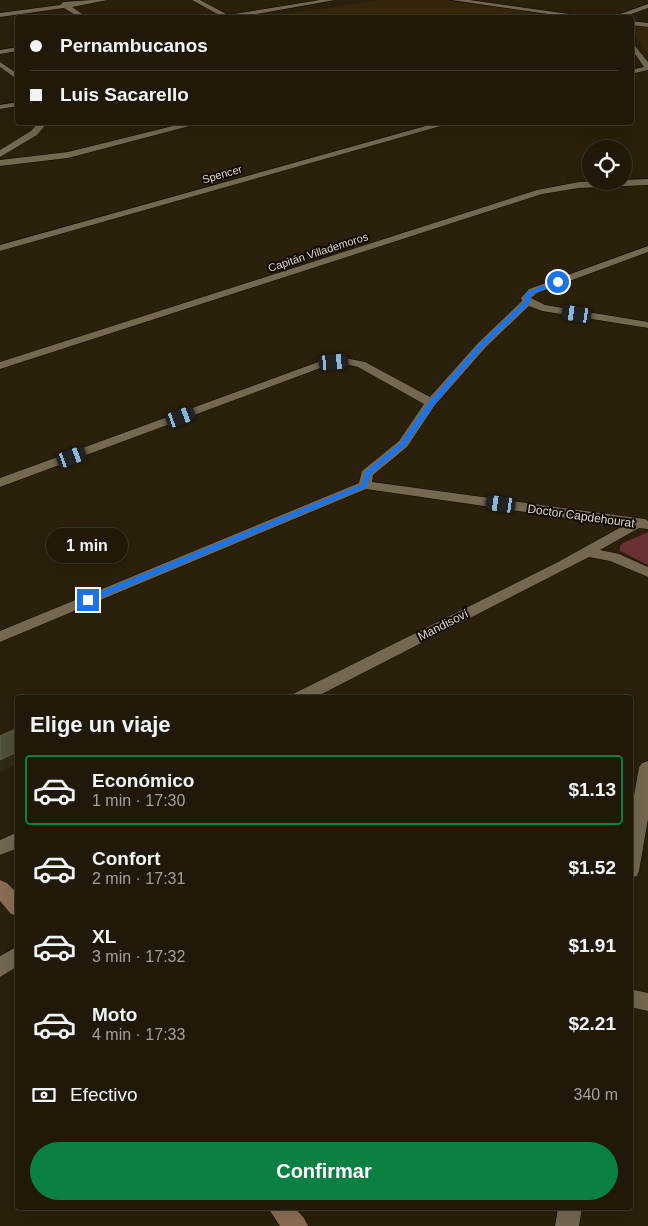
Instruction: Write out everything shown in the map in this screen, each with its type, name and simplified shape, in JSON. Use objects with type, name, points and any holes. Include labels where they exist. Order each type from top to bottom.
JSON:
[{"type":"street","points":[[58,0],[80,15]]},
{"type":"street","points":[[0,15],[104,0]]},
{"type":"street","points":[[195,0],[225,15]]},
{"type":"street","points":[[241,15],[332,0]]},
{"type":"street","points":[[454,0],[572,15]]},
{"type":"street","points":[[621,15],[648,6]]},
{"type":"street","points":[[634,23],[648,25]]},
{"type":"street","points":[[634,47],[648,66],[634,71]]},
{"type":"street","points":[[0,52],[15,50]]},
{"type":"street","points":[[0,64],[15,76]]},
{"type":"street","points":[[0,107],[15,104]]},
{"type":"street","points":[[0,154],[17,146],[41,125]]},
{"type":"street","points":[[0,164],[68,155],[189,125]]},
{"type":"street","name":"Spencer","points":[[0,248],[440,125]]},
{"type":"street","points":[[17,146],[22,155],[40,160]]},
{"type":"street","name":"Capitán Villademoros","points":[[0,366],[540,192],[586,184],[648,182]]},
{"type":"street","points":[[528,302],[526,298],[533,291],[648,249]]},
{"type":"street","points":[[528,302],[542,308],[648,324]]},
{"type":"street","points":[[0,637],[365,485],[367,474],[402,444],[431,403],[482,344],[528,302]]},
{"type":"street","points":[[0,484],[321,364],[345,362],[360,364],[431,403]]},
{"type":"street","name":"Doctor Capdehourat","points":[[365,485],[645,522]]},
{"type":"street","name":"Mandisoví","points":[[305,695],[645,522]]},
{"type":"street","points":[[587,552],[614,557],[648,573]]},
{"type":"street","points":[[633,854],[648,767]]},
{"type":"street","points":[[0,848],[15,840]]},
{"type":"street","points":[[6,890],[15,904]]},
{"type":"street","points":[[0,968],[15,956]]},
{"type":"street","points":[[633,999],[648,1002]]},
{"type":"street","points":[[282,1210],[296,1226]]},
{"type":"street","points":[[567,1226],[570,1210]]},
{"type":"shaded area","points":[[378,0],[443,0],[557,15],[260,15],[285,14]]},
{"type":"shaded area","points":[[634,25],[648,27],[648,54],[634,36]]},
{"type":"shaded area","points":[[648,532],[648,565],[620,551],[620,546],[623,543]]},
{"type":"building","points":[[15,729],[15,752],[0,760],[0,736]]},
{"type":"route","points":[[88,600],[365,485],[367,474],[402,444],[431,403],[451,383],[482,344],[506,320],[528,302],[526,298],[529,294],[558,282]]}]
